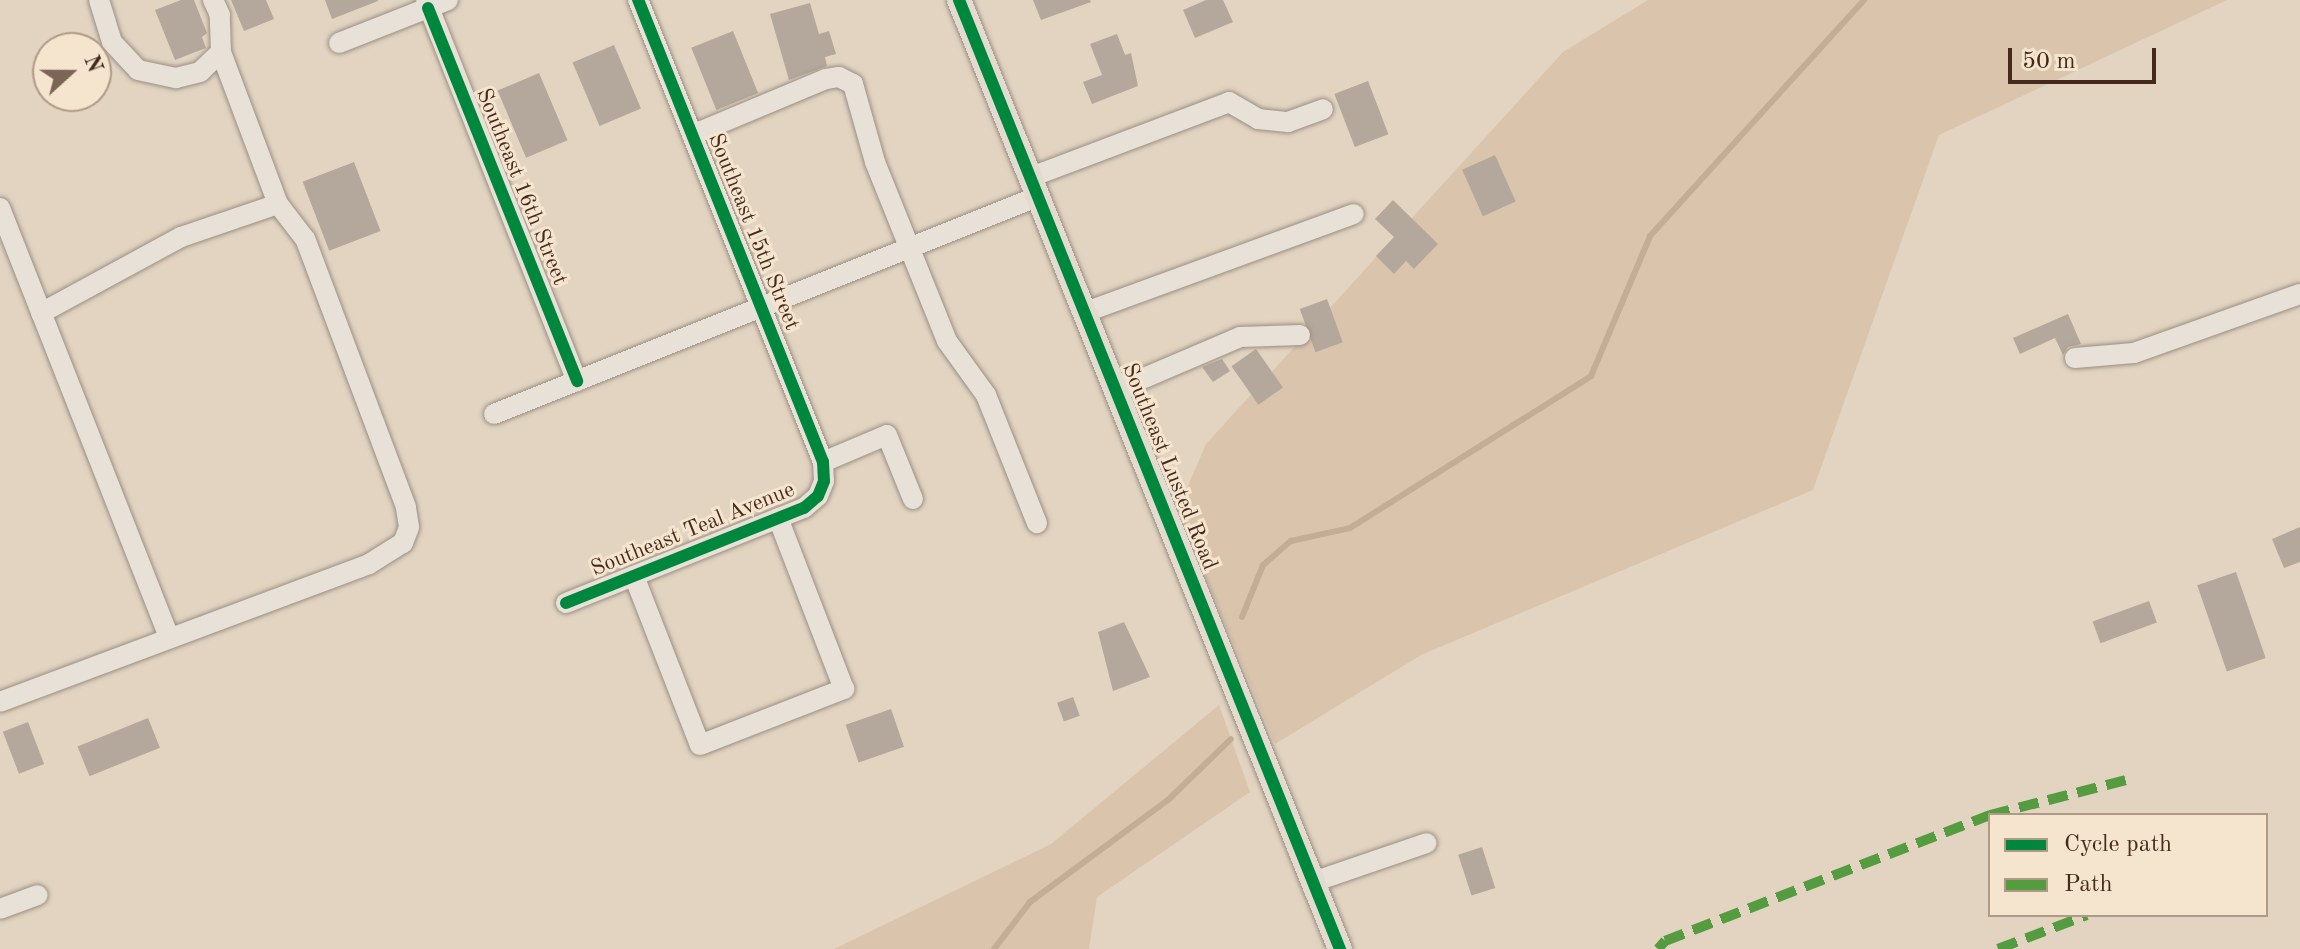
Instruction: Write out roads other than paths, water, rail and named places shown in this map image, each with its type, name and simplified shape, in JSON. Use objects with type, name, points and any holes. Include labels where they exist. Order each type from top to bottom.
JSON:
[{"type":"main road","name":"Southeast Lusted Road","points":[[959,0],[1340,949]]},
{"type":"street","points":[[99,0],[112,42],[138,70],[176,78],[200,72],[221,52]]},
{"type":"street","points":[[0,702],[369,564],[403,543],[409,527],[406,507],[305,239],[278,204],[221,52],[220,15],[213,0]]},
{"type":"street","name":"Southeast 15th Street","points":[[638,0],[762,307],[824,471]]},
{"type":"street","points":[[339,43],[434,3]]},
{"type":"street","name":"Southeast 16th Street","points":[[434,3],[577,381]]},
{"type":"street","points":[[692,135],[826,79],[839,77],[853,84],[875,162],[951,349],[986,395],[1037,523]]},
{"type":"street","points":[[494,414],[910,248],[1035,187],[1229,102],[1258,119],[1288,122],[1323,109]]},
{"type":"street","points":[[41,313],[181,237],[278,204]]},
{"type":"street","points":[[0,208],[169,638]]},
{"type":"street","points":[[1086,312],[1354,214]]},
{"type":"street","points":[[2075,358],[2134,353],[2300,294]]},
{"type":"street","points":[[1116,390],[1240,337],[1300,335]]},
{"type":"street","points":[[824,471],[887,435],[913,499]]},
{"type":"street","name":"Southeast Teal Avenue","points":[[566,603],[813,502],[824,471]]},
{"type":"street","points":[[634,576],[700,745],[844,689],[778,518]]},
{"type":"street","points":[[1313,882],[1427,843]]},
{"type":"street","points":[[0,909],[38,895]]},
{"type":"waterway","points":[[1242,617],[1263,565],[1291,541],[1350,528],[1591,376],[1650,236],[1864,0]]},
{"type":"waterway","points":[[994,949],[1030,902],[1169,799],[1231,739]]}]
